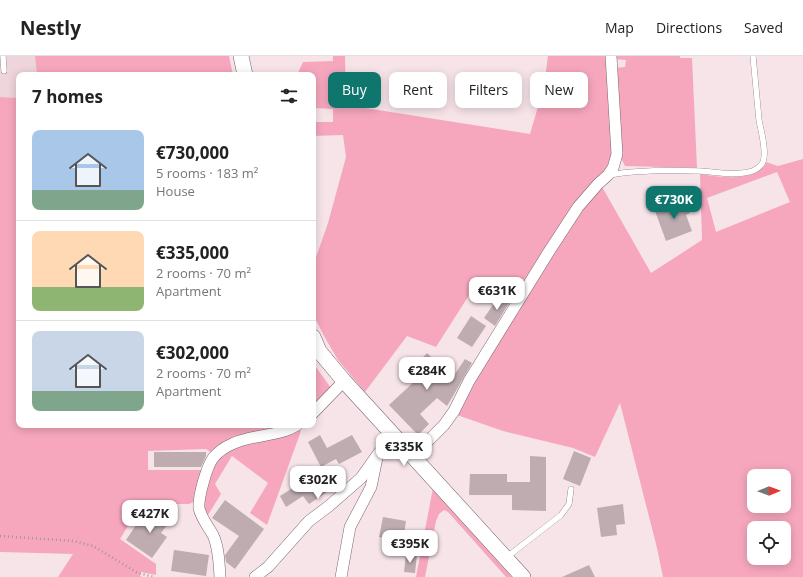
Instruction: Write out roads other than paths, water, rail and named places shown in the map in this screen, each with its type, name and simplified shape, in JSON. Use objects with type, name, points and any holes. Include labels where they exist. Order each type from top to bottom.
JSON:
[{"type":"main road","points":[[241,56],[244,72]]},
{"type":"main road","points":[[316,344],[319,350],[344,381],[523,577]]},
{"type":"street","points":[[412,455],[444,425],[454,411],[469,381],[509,315],[578,207],[613,168],[617,154],[611,56]]},
{"type":"street","points":[[316,410],[344,381]]},
{"type":"street","points":[[220,577],[217,549],[213,535],[204,521],[199,509],[198,500],[212,459],[220,451],[232,444],[276,433],[289,428]]},
{"type":"street","points":[[255,577],[268,567],[309,521],[361,478],[378,454],[394,436]]},
{"type":"street","points":[[341,577],[350,527],[370,487],[378,454]]},
{"type":"lane","points":[[3,56],[4,71]]},
{"type":"lane","points":[[608,175],[621,173],[699,171],[739,174],[750,172],[759,167],[763,162],[765,154],[753,56]]},
{"type":"lane","points":[[505,558],[561,515],[569,504],[571,489]]}]
